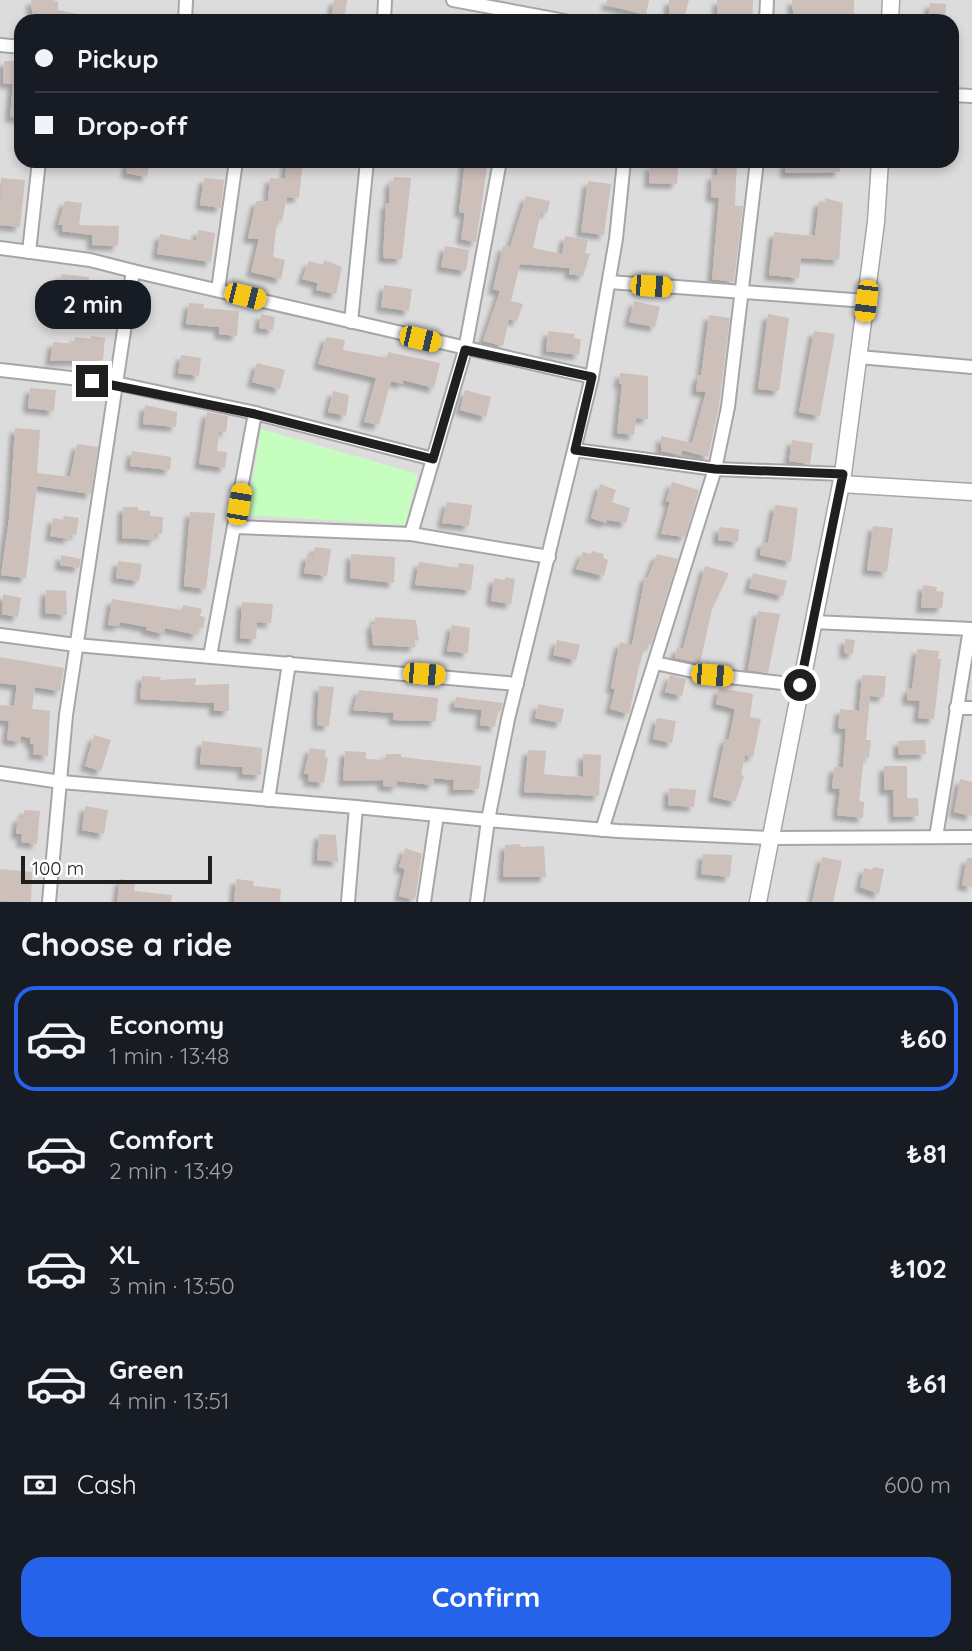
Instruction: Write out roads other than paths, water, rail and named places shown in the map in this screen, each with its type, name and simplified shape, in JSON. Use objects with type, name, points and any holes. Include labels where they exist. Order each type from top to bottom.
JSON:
[{"type":"street","points":[[453,0],[514,14]]},
{"type":"street","points":[[29,252],[38,168]]},
{"type":"street","points":[[218,290],[235,168]]},
{"type":"street","points":[[351,323],[366,168]]},
{"type":"street","points":[[411,534],[465,350],[499,168]]},
{"type":"street","points":[[477,902],[488,820],[517,684],[592,377],[609,282],[624,168]]},
{"type":"street","points":[[602,830],[715,469],[728,407],[756,168]]},
{"type":"street","points":[[758,902],[842,479],[866,301],[879,168]]},
{"type":"street","points":[[0,248],[90,260],[465,350],[592,377]]},
{"type":"street","points":[[49,902],[76,645],[133,271]]},
{"type":"street","points":[[609,282],[866,301]]},
{"type":"street","points":[[859,357],[972,367]]},
{"type":"street","points":[[0,373],[115,383],[255,414],[433,459]]},
{"type":"street","points":[[210,656],[255,414]]},
{"type":"street","points":[[575,450],[715,469],[972,492]]},
{"type":"street","points":[[234,527],[411,534],[549,557]]},
{"type":"street","points":[[813,622],[971,629],[936,836]]},
{"type":"street","points":[[0,635],[76,645],[517,684]]},
{"type":"street","points":[[268,800],[289,663]]},
{"type":"street","points":[[655,663],[712,675],[800,685]]},
{"type":"street","points":[[956,708],[972,708]]},
{"type":"street","points":[[0,774],[61,782],[602,830],[772,838],[972,837]]},
{"type":"street","points":[[348,902],[356,807]]},
{"type":"street","points":[[424,902],[437,815]]}]
